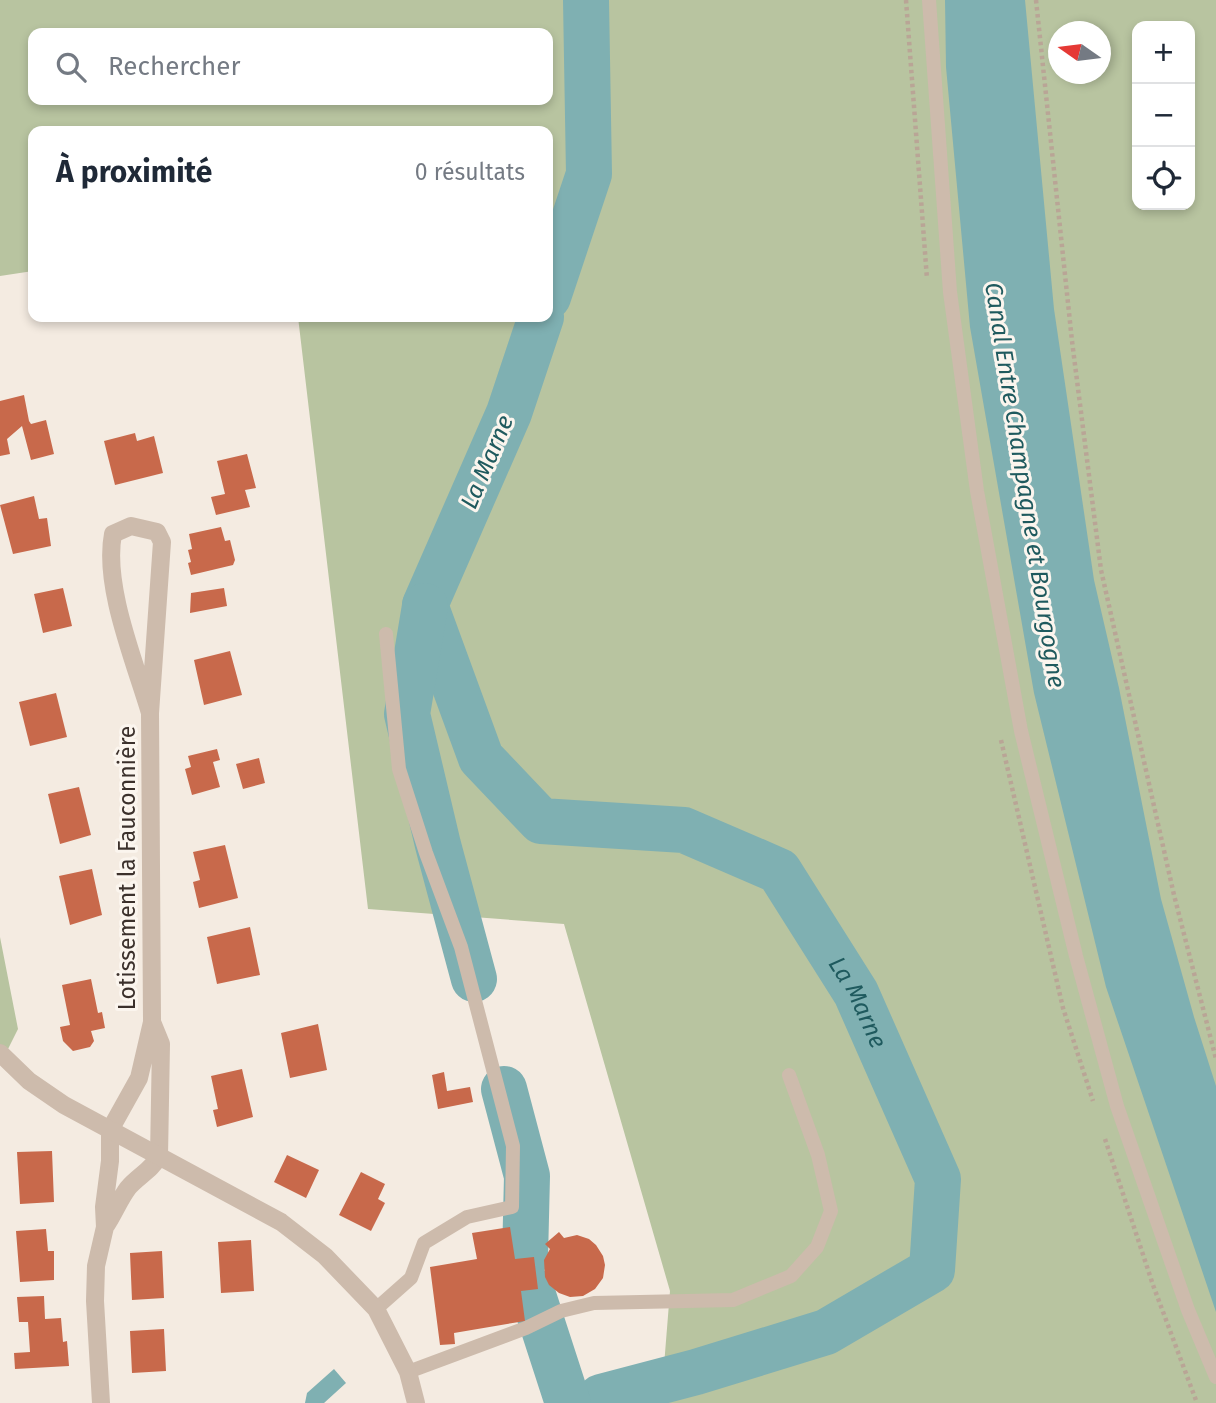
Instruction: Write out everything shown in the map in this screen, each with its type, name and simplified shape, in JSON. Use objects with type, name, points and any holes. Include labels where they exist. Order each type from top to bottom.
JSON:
[{"type":"street","name":"Lotissement la Fauconnière","points":[[150,713],[118,606],[109,553],[113,534],[131,526],[157,532],[162,542],[150,713],[152,1022]]},
{"type":"street","points":[[101,1403],[94,1301],[96,1266],[105,1227],[110,1130],[139,1078],[152,1022]]},
{"type":"street","points":[[105,1227],[127,1190],[154,1166],[159,1156],[161,1044],[152,1022]]},
{"type":"street","points":[[0,1053],[29,1081],[64,1105],[281,1222],[325,1255],[376,1309],[408,1372],[416,1403]]},
{"type":"lane","points":[[929,0],[950,292],[977,491],[1021,731],[1076,956],[1117,1106],[1188,1310],[1216,1377]]},
{"type":"lane","points":[[376,1309],[411,1278],[424,1243],[467,1217],[512,1207],[513,1146],[461,947],[425,853],[398,769],[386,634]]},
{"type":"lane","points":[[408,1372],[526,1328],[561,1311],[594,1303],[733,1300],[792,1276],[817,1247],[831,1211],[818,1155],[789,1075]]},
{"type":"path","points":[[1036,0],[1072,341],[1101,570],[1174,895],[1216,1059]]},
{"type":"green space","points":[[0,0],[1216,0],[1216,1403],[661,1403],[670,1291],[564,924],[368,909],[299,322],[553,322],[553,126],[28,126],[28,272],[0,276]]},
{"type":"green space","points":[[0,937],[18,1029],[0,1065]]},
{"type":"water","name":"Canal Entre Champagne et Bourgogne","points":[[945,0],[1025,0],[1054,309],[1094,580],[1119,688],[1161,899],[1216,1086],[1216,1312],[1106,987],[1034,693],[970,327],[946,67]]},
{"type":"water","points":[[334,1369],[346,1383],[324,1403],[305,1403],[307,1393]]},
{"type":"building","points":[[24,395],[31,424],[46,420],[54,454],[31,460],[22,426],[7,439],[10,454],[0,456],[0,401]]},
{"type":"building","points":[[135,433],[137,441],[154,436],[163,473],[115,485],[104,441]]},
{"type":"building","points":[[247,454],[256,488],[245,490],[250,507],[216,515],[211,497],[225,494],[217,461]]},
{"type":"building","points":[[34,496],[39,519],[47,518],[51,546],[13,554],[0,505]]},
{"type":"building","points":[[221,527],[225,541],[230,540],[235,560],[233,565],[191,575],[188,563],[191,562],[188,550],[192,549],[189,534]]},
{"type":"building","points":[[63,588],[72,626],[43,633],[34,594]]},
{"type":"building","points":[[224,588],[227,606],[190,613],[191,593]]},
{"type":"building","points":[[230,651],[242,695],[204,705],[194,660]]},
{"type":"building","points":[[56,693],[67,737],[30,746],[19,702]]},
{"type":"building","points":[[217,749],[220,760],[213,762],[220,787],[192,795],[185,769],[191,767],[188,756]]},
{"type":"building","points":[[259,758],[265,783],[243,789],[236,764]]},
{"type":"building","points":[[79,787],[91,835],[60,844],[48,794]]},
{"type":"building","points":[[225,845],[238,898],[199,908],[193,882],[200,880],[193,852]]},
{"type":"building","points":[[92,869],[102,915],[70,925],[59,876]]},
{"type":"building","points":[[250,927],[260,975],[217,984],[207,937]]},
{"type":"building","points":[[91,979],[98,1013],[102,1012],[105,1028],[91,1031],[94,1041],[90,1047],[73,1051],[63,1041],[60,1027],[70,1025],[62,985]]},
{"type":"building","points":[[318,1024],[327,1070],[290,1078],[281,1033]]},
{"type":"building","points":[[242,1069],[253,1117],[217,1127],[213,1110],[218,1109],[211,1076]]},
{"type":"building","points":[[444,1072],[447,1091],[470,1087],[473,1102],[438,1109],[432,1075]]},
{"type":"building","points":[[52,1151],[54,1202],[20,1204],[17,1152]]},
{"type":"building","points":[[287,1155],[319,1170],[306,1198],[274,1182]]},
{"type":"building","points":[[361,1172],[385,1184],[378,1199],[385,1203],[371,1231],[339,1215]]},
{"type":"building","points":[[510,1227],[515,1259],[534,1257],[538,1289],[521,1291],[525,1321],[454,1333],[455,1344],[440,1345],[430,1267],[477,1259],[472,1233]]},
{"type":"building","points":[[46,1229],[48,1251],[54,1251],[54,1280],[20,1282],[16,1231]]},
{"type":"building","points":[[559,1232],[564,1238],[577,1235],[589,1239],[603,1256],[603,1278],[595,1289],[583,1296],[570,1297],[559,1293],[549,1285],[545,1277],[544,1260],[550,1249],[545,1244]]},
{"type":"building","points":[[251,1240],[254,1291],[221,1293],[218,1242]]},
{"type":"building","points":[[162,1251],[164,1298],[132,1300],[130,1253]]},
{"type":"building","points":[[44,1296],[45,1319],[61,1318],[63,1342],[67,1341],[69,1366],[15,1369],[14,1353],[30,1352],[28,1322],[19,1322],[17,1297]]},
{"type":"building","points":[[164,1329],[166,1371],[132,1373],[130,1331]]},
{"type":"waterway","name":"La Marne","points":[[553,282],[589,174],[586,0]]},
{"type":"waterway","name":"La Marne","points":[[539,322],[509,413],[425,605],[481,758],[541,821],[684,830],[779,871],[856,993],[938,1179],[932,1270],[826,1332],[696,1372],[601,1397],[599,1403]]},
{"type":"waterway","name":"La Marne","points":[[425,606],[407,714],[474,979]]},
{"type":"waterway","name":"La Marne","points":[[504,1089],[527,1176],[525,1258]]},
{"type":"waterway","name":"La Marne","points":[[531,1289],[568,1403]]}]
